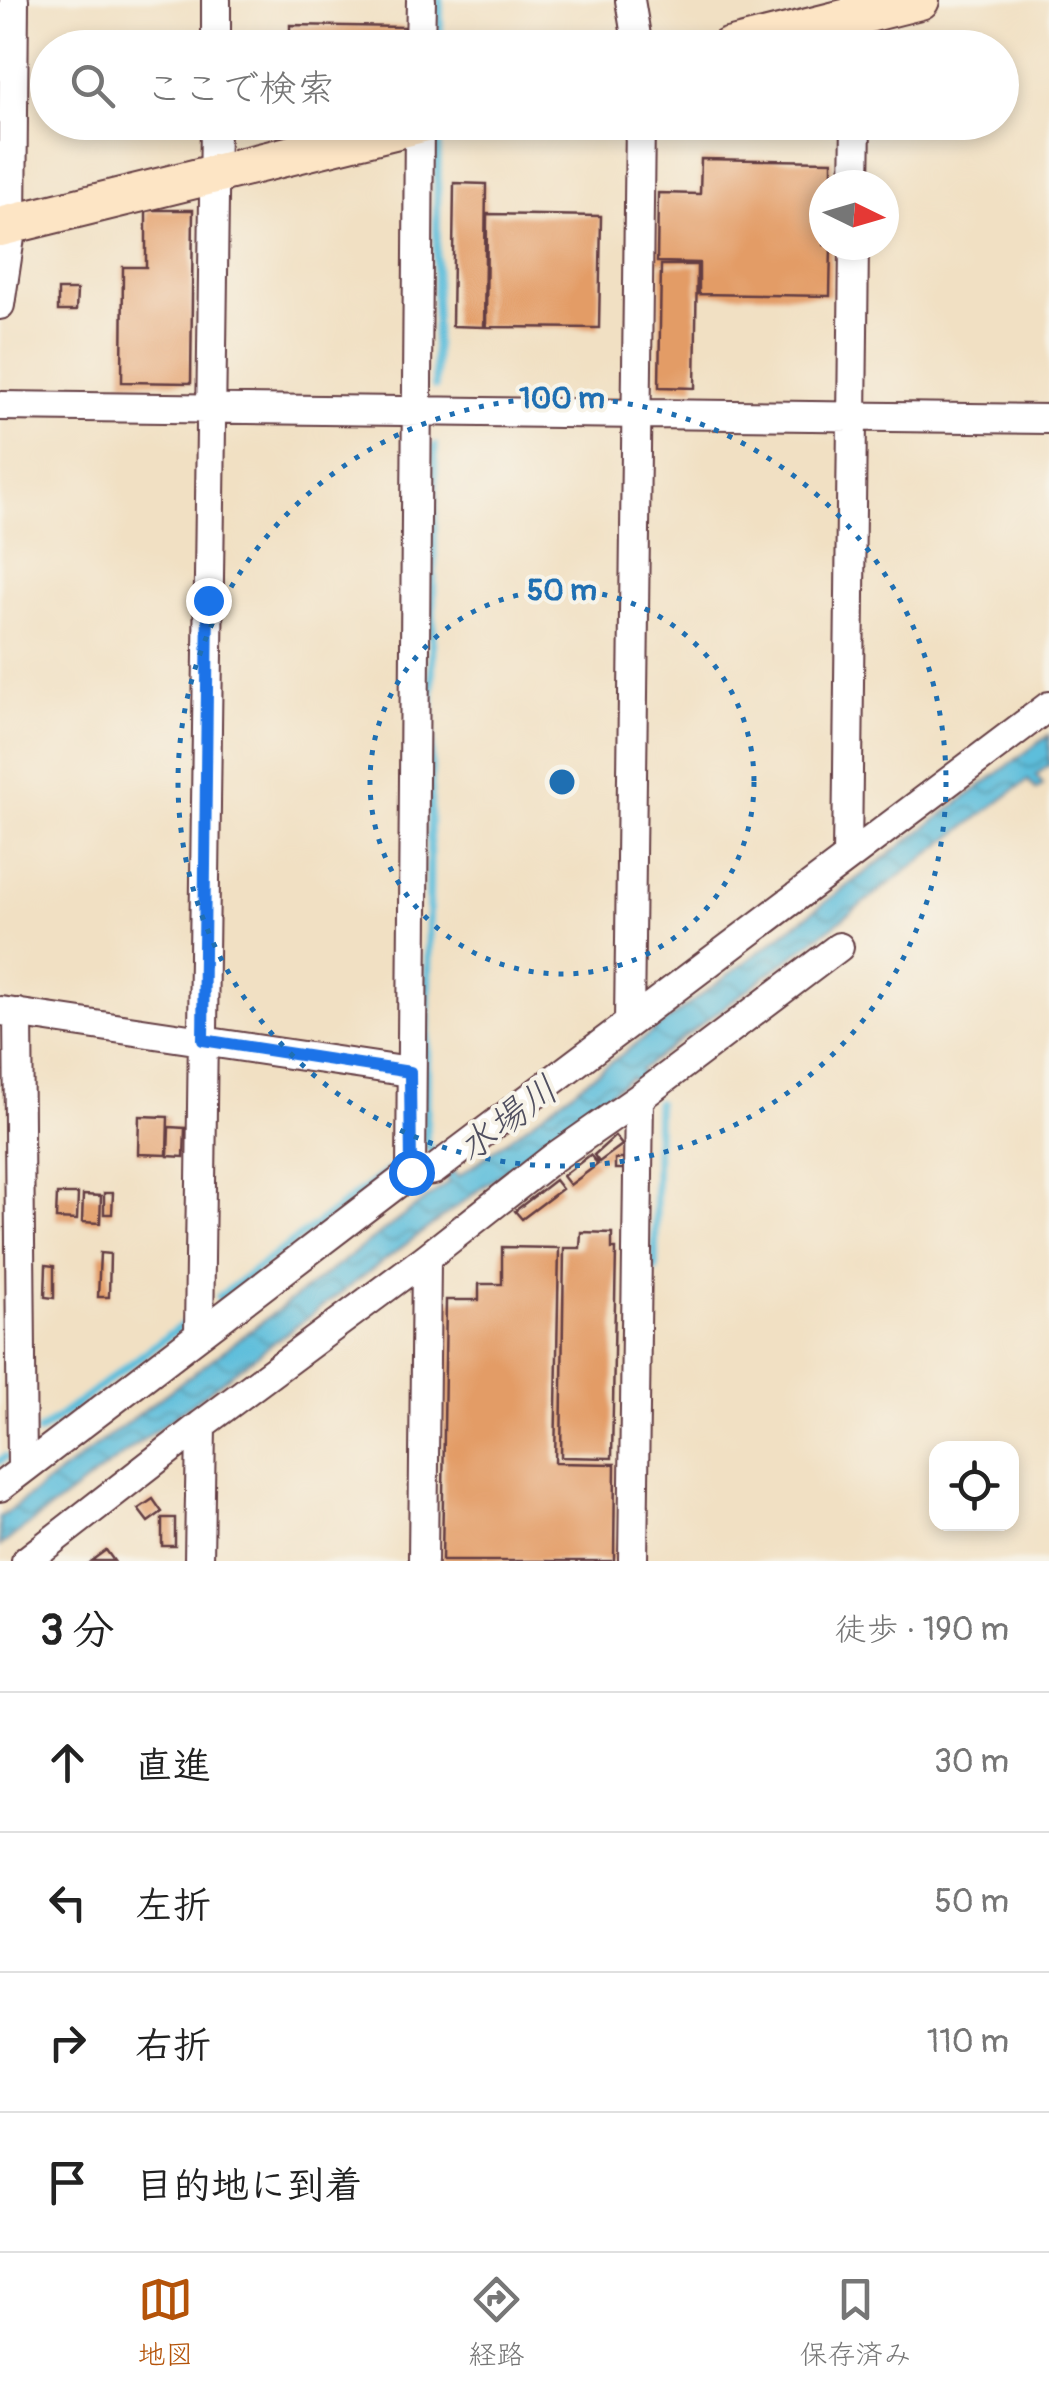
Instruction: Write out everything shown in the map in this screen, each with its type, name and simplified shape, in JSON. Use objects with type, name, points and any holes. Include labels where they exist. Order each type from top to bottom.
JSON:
[{"type":"street","points":[[0,304],[14,0]]},
{"type":"street","points":[[216,0],[216,30]]},
{"type":"street","points":[[420,30],[421,0]]},
{"type":"street","points":[[630,0],[635,30]]},
{"type":"street","points":[[814,30],[857,21],[920,0]]},
{"type":"street","points":[[199,1334],[215,140]]},
{"type":"street","points":[[6,226],[355,140]]},
{"type":"street","points":[[411,1172],[421,140]]},
{"type":"street","points":[[630,1022],[640,140]]},
{"type":"street","points":[[855,170],[856,140]]},
{"type":"street","points":[[847,858],[854,260]]},
{"type":"street","points":[[0,406],[1049,419]]},
{"type":"street","points":[[11,1479],[411,1172],[434,1170],[1049,706]]},
{"type":"street","points":[[26,1561],[552,1158],[840,948]]},
{"type":"street","points":[[11,1479],[9,1012],[410,1072]]},
{"type":"street","points":[[633,1561],[639,1098]]},
{"type":"street","points":[[422,1561],[426,1258]]},
{"type":"street","points":[[199,1561],[200,1425]]},
{"type":"water","points":[[1049,735],[1049,765],[1036,775],[1043,785],[1036,790],[1028,780],[640,1070],[644,1077],[636,1083],[631,1077],[0,1546],[0,1518],[449,1182],[446,1177],[453,1171],[458,1177]]},
{"type":"building","points":[[290,25],[404,27],[404,30],[290,30]]},
{"type":"building","points":[[701,159],[832,161],[832,170],[809,170],[809,260],[831,260],[830,296],[699,294],[699,263],[657,262],[658,193],[700,194]]},
{"type":"building","points":[[454,183],[486,184],[484,327],[452,326]]},
{"type":"building","points":[[146,210],[193,210],[191,383],[122,382],[123,267],[146,267]]},
{"type":"building","points":[[487,214],[601,216],[599,328],[486,327]]},
{"type":"building","points":[[661,265],[697,265],[695,388],[659,387]]},
{"type":"building","points":[[58,290],[77,290],[76,311],[58,311]]},
{"type":"building","points":[[139,1116],[168,1117],[167,1155],[138,1154]]},
{"type":"building","points":[[169,1127],[185,1128],[184,1157],[168,1156]]},
{"type":"building","points":[[615,1136],[622,1145],[599,1162],[594,1155]]},
{"type":"building","points":[[590,1155],[598,1164],[570,1185],[563,1176]]},
{"type":"building","points":[[615,1159],[626,1159],[626,1169],[615,1169]]},
{"type":"building","points":[[555,1180],[562,1189],[522,1219],[515,1211]]},
{"type":"building","points":[[104,1193],[113,1193],[112,1214],[104,1214]]},
{"type":"building","points":[[57,1194],[78,1194],[77,1220],[56,1219]]},
{"type":"building","points":[[83,1195],[101,1196],[100,1223],[82,1222]]},
{"type":"building","points":[[581,1232],[612,1233],[612,1249],[616,1249],[612,1458],[561,1457],[564,1248],[580,1248]]},
{"type":"building","points":[[502,1247],[559,1248],[555,1463],[615,1464],[614,1561],[442,1561],[446,1300],[479,1300],[479,1284],[502,1284]]},
{"type":"building","points":[[100,1253],[110,1254],[109,1297],[98,1297]]},
{"type":"building","points":[[46,1265],[54,1266],[54,1298],[45,1297]]},
{"type":"building","points":[[153,1499],[162,1512],[148,1522],[138,1509]]},
{"type":"building","points":[[162,1518],[175,1518],[175,1546],[162,1546]]},
{"type":"building","points":[[106,1550],[114,1561],[91,1561]]},
{"type":"waterway","points":[[440,0],[440,30]]},
{"type":"waterway","points":[[435,386],[438,141]]},
{"type":"waterway","points":[[433,1152],[426,1143],[435,446]]},
{"type":"waterway","points":[[655,1268],[657,1103]]},
{"type":"waterway","points":[[219,1297],[395,1166]]},
{"type":"waterway","points":[[39,1432],[184,1324]]},
{"type":"waterway","points":[[0,1461],[5,1457]]},
{"type":"route","points":[[208,600],[203,1040],[410,1072],[411,1172]]},
{"type":"water label","name":"水場川","points":[[508,1119]]}]
